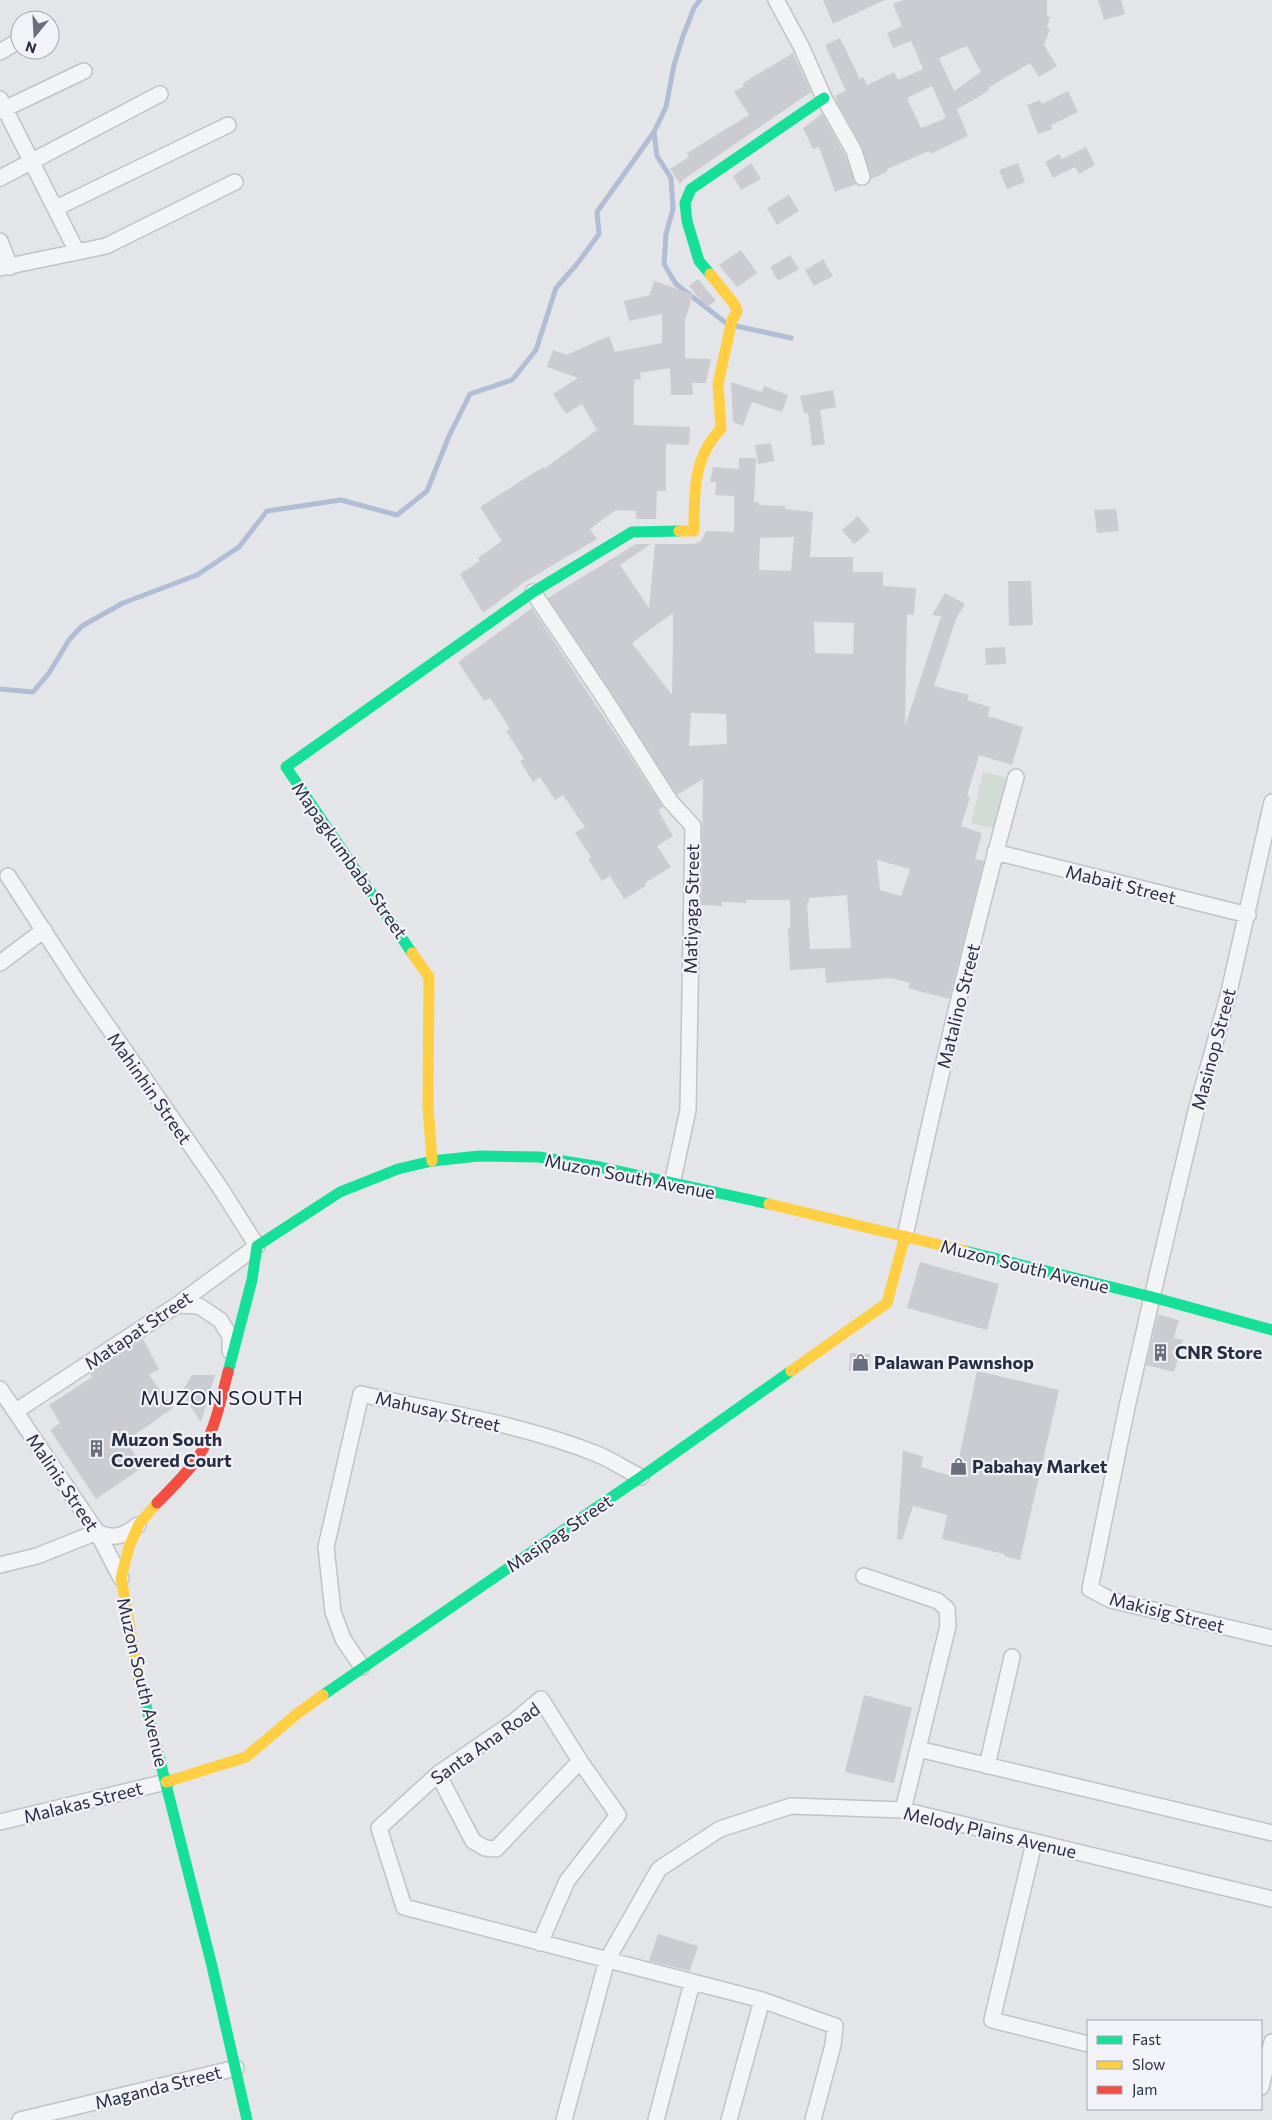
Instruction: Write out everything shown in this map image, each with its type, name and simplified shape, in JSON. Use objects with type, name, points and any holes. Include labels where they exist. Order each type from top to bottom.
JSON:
[{"type":"street","points":[[776,0],[801,46],[824,98],[854,151],[862,177]]},
{"type":"street","points":[[77,252],[33,162],[2,106],[84,71]]},
{"type":"street","points":[[0,178],[160,94]]},
{"type":"street","points":[[532,592],[632,532],[694,531],[694,496],[702,456],[710,440],[721,429],[718,384],[732,320],[737,312],[735,305],[699,261],[687,221],[685,203],[691,189],[824,98]]},
{"type":"street","points":[[56,208],[228,125]]},
{"type":"street","points":[[0,241],[5,268],[106,246],[235,182]]},
{"type":"street","name":"Mapagkumbaba Street","points":[[432,1161],[428,1106],[429,977],[286,767],[445,656],[532,592]]},
{"type":"street","name":"Matiyaga Street","points":[[532,592],[600,692],[670,801],[693,826],[688,1110],[672,1184]]},
{"type":"street","name":"Matalino Street","points":[[904,1236],[995,852],[1016,777]]},
{"type":"street","name":"Masinop Street","points":[[1152,1296],[1196,1111],[1248,915],[1272,802]]},
{"type":"street","name":"Mabait Street","points":[[995,852],[1248,915]]},
{"type":"street","name":"Mahinhin Street","points":[[8,876],[80,988],[219,1186],[257,1246]]},
{"type":"street","points":[[0,963],[44,930]]},
{"type":"street","name":"Muzon South Avenue","points":[[247,2120],[236,2068],[135,1661],[121,1578],[129,1547],[138,1526],[194,1463],[203,1449],[216,1419],[252,1280],[257,1246],[340,1192],[379,1176],[432,1161],[479,1156],[539,1157],[600,1167],[904,1236],[1152,1296],[1272,1330]]},
{"type":"street","name":"Masipag Street","points":[[166,1782],[246,1757],[298,1713],[362,1667],[641,1477],[887,1303],[904,1236]]},
{"type":"street","name":"Matapat Street","points":[[16,1411],[177,1305],[257,1246]]},
{"type":"street","name":"Makisig Street","points":[[1152,1296],[1090,1589],[1111,1600],[1272,1638]]},
{"type":"street","points":[[177,1305],[199,1306],[220,1320],[230,1336],[230,1363]]},
{"type":"street","name":"Malinis Street","points":[[0,1388],[97,1532],[121,1578]]},
{"type":"street","name":"Mahusay Street","points":[[362,1667],[343,1640],[333,1612],[326,1547],[361,1394],[478,1418],[537,1435],[598,1454],[641,1477]]},
{"type":"street","points":[[0,1565],[37,1556],[97,1532],[105,1536],[116,1537],[126,1534],[138,1526]]},
{"type":"street","points":[[864,1576],[938,1601],[947,1609],[948,1626],[903,1810]]},
{"type":"street","points":[[987,1766],[1012,1657]]},
{"type":"street","name":"Santa Ana Road","points":[[540,1943],[567,1880],[618,1815],[580,1761],[541,1699],[511,1724],[438,1774],[379,1828],[404,1907],[540,1943],[607,1960],[692,1983],[762,2000],[835,2026],[833,2045],[813,2120]]},
{"type":"street","points":[[918,1749],[1272,1833]]},
{"type":"street","points":[[438,1774],[473,1841],[485,1848],[496,1849],[580,1761]]},
{"type":"street","name":"Malakas Street","points":[[0,1822],[166,1782]]},
{"type":"street","name":"Melody Plains Avenue","points":[[564,2120],[607,1960],[659,1869],[720,1828],[791,1806],[903,1810],[1272,1899]]},
{"type":"street","points":[[1034,1842],[992,2020],[1087,2044]]},
{"type":"street","points":[[656,2120],[692,1983]]},
{"type":"street","points":[[729,2120],[762,2000]]},
{"type":"street","points":[[1262,2083],[1272,2042]]},
{"type":"street","name":"Maganda Street","points":[[27,2119],[236,2068]]},
{"type":"shaded area","points":[[983,771],[1021,782],[1005,832],[971,823]]},
{"type":"building","points":[[823,0],[885,0],[833,24]]},
{"type":"building","points":[[903,0],[1047,0],[1047,16],[1050,17],[1047,27],[1050,29],[1044,45],[1057,66],[1039,77],[1030,63],[988,88],[989,90],[982,95],[957,109],[968,136],[930,154],[929,151],[887,169],[888,171],[871,179],[862,147],[836,100],[836,95],[846,91],[825,45],[840,38],[860,79],[863,77],[867,85],[894,72],[898,80],[923,69],[911,41],[893,48],[887,33],[902,26],[893,4]],"holes":[[[967,46],[981,72],[954,91],[939,58]],[[932,86],[946,118],[921,128],[907,98]]]},
{"type":"building","points":[[1098,0],[1121,0],[1125,14],[1104,20]]},
{"type":"building","points":[[793,53],[811,92],[684,179],[680,184],[670,169],[689,157],[687,153],[749,115],[734,92],[744,86],[743,83]]},
{"type":"building","points":[[1068,91],[1078,112],[1051,125],[1052,129],[1038,134],[1027,105],[1040,100],[1042,104]]},
{"type":"building","points":[[822,114],[845,155],[856,184],[835,192],[819,147],[813,149],[803,128]]},
{"type":"building","points":[[1086,147],[1095,165],[1079,174],[1075,167],[1053,178],[1045,162],[1059,154],[1062,159]]},
{"type":"building","points":[[751,163],[761,179],[741,190],[733,176]]},
{"type":"building","points":[[1018,163],[1025,182],[1007,189],[999,170]]},
{"type":"building","points":[[789,195],[799,211],[777,225],[767,208]]},
{"type":"building","points":[[741,250],[757,273],[737,287],[719,265]]},
{"type":"building","points":[[790,255],[799,269],[778,281],[770,267]]},
{"type":"building","points":[[823,259],[833,276],[814,286],[805,270]]},
{"type":"building","points":[[698,279],[716,301],[707,307],[689,286]]},
{"type":"building","points":[[654,281],[693,294],[685,321],[685,358],[711,359],[706,383],[692,383],[693,395],[671,395],[670,368],[640,373],[641,379],[634,380],[634,425],[690,427],[689,445],[666,444],[666,491],[657,491],[656,519],[636,519],[636,511],[616,510],[590,529],[597,539],[526,581],[483,613],[460,574],[480,561],[478,558],[502,541],[480,507],[543,467],[544,469],[597,430],[582,404],[566,414],[553,394],[578,378],[547,367],[553,350],[566,355],[609,336],[615,352],[662,343],[662,314],[629,321],[624,301],[650,295]]},
{"type":"building","points":[[731,382],[762,392],[764,386],[788,395],[782,412],[752,402],[743,426],[733,422]]},
{"type":"building","points":[[833,390],[836,407],[820,410],[825,444],[812,446],[808,413],[804,413],[800,396]]},
{"type":"building","points":[[771,443],[774,461],[758,464],[755,445]]},
{"type":"building","points":[[739,458],[756,458],[754,502],[759,502],[759,505],[785,506],[785,509],[813,512],[810,557],[853,557],[853,572],[883,572],[883,586],[916,588],[914,615],[907,614],[905,726],[941,616],[932,615],[945,593],[965,604],[956,619],[934,686],[969,695],[967,700],[990,707],[988,716],[1023,727],[1012,765],[979,755],[967,796],[970,797],[961,826],[982,833],[975,859],[984,861],[949,999],[908,988],[910,983],[891,978],[826,983],[825,968],[790,970],[788,928],[790,928],[790,900],[746,900],[746,903],[722,902],[722,906],[701,905],[703,779],[677,795],[548,598],[636,544],[651,544],[620,565],[649,608],[655,544],[694,544],[701,541],[706,531],[734,532],[734,496],[715,495],[716,482],[710,482],[713,467],[739,469]],"holes":[[[794,537],[791,571],[759,570],[760,538]],[[673,613],[673,638],[672,695],[632,643]],[[814,622],[854,623],[853,654],[815,653]],[[691,713],[726,714],[727,744],[689,746]],[[877,860],[910,869],[901,896],[880,890]],[[847,895],[851,948],[810,949],[807,903],[809,903],[809,898]]]},
{"type":"building","points":[[1116,509],[1119,531],[1097,533],[1094,510]]},
{"type":"building","points":[[858,516],[870,531],[854,544],[842,530]]},
{"type":"building","points":[[1008,581],[1031,581],[1033,625],[1009,626]]},
{"type":"building","points":[[532,608],[663,807],[658,810],[673,836],[657,846],[671,867],[645,883],[646,886],[624,899],[610,876],[602,881],[588,859],[591,857],[575,833],[585,827],[563,795],[555,800],[540,777],[533,782],[520,761],[524,759],[506,731],[510,729],[490,698],[484,701],[458,662]]},
{"type":"building","points":[[1005,647],[1006,664],[986,665],[985,648]]},
{"type":"building","points":[[920,1262],[999,1284],[987,1330],[907,1308]]},
{"type":"building","name":"CNR Store","points":[[1158,1314],[1179,1320],[1174,1338],[1183,1340],[1174,1372],[1146,1365]]},
{"type":"building","points":[[143,1339],[159,1369],[149,1375],[173,1408],[126,1441],[143,1467],[96,1499],[50,1430],[60,1423],[49,1405],[92,1377],[90,1373]]},
{"type":"building","name":"Palawan Pawnshop","points":[[850,1353],[870,1354],[870,1372],[849,1371]]},
{"type":"building","points":[[977,1371],[1059,1390],[1020,1560],[1004,1556],[1004,1554],[942,1539],[947,1515],[913,1506],[902,1540],[897,1539],[903,1450],[923,1457],[921,1467],[955,1477]]},
{"type":"building","points":[[192,1375],[215,1375],[201,1422],[181,1393]]},
{"type":"building","points":[[864,1695],[912,1708],[894,1783],[845,1772]]},
{"type":"building","points":[[658,1934],[698,1946],[690,1971],[649,1961]]},
{"type":"waterway","points":[[0,689],[33,692],[49,673],[69,640],[82,626],[123,603],[197,575],[239,547],[267,511],[341,500],[397,515],[427,491],[449,436],[470,394],[512,380],[536,350],[556,288],[599,234],[597,212],[654,132],[666,107],[674,65],[683,36],[694,8],[700,0]]},
{"type":"waterway","points":[[654,132],[657,156],[671,178],[673,209],[666,234],[664,264],[676,284],[726,323]]},
{"type":"waterway","points":[[736,326],[791,338]]},
{"type":"traffic: fast","points":[[710,274],[699,261],[687,221],[685,203],[691,189],[824,98]]},
{"type":"traffic: fast","points":[[412,953],[286,767],[533,592],[632,532],[679,531]]},
{"type":"traffic: fast","points":[[228,1372],[252,1280],[257,1246],[340,1192],[398,1169],[432,1161],[479,1156],[539,1157],[600,1167],[769,1204]]},
{"type":"traffic: fast","points":[[965,1251],[1152,1297],[1272,1330]]},
{"type":"traffic: fast","points":[[323,1695],[641,1477],[791,1371]]},
{"type":"traffic: fast","points":[[139,1678],[212,1966],[247,2120]]},
{"type":"traffic: slow","points":[[679,531],[694,531],[694,503],[697,477],[705,452],[721,429],[718,384],[732,320],[737,312],[735,305],[710,274]]},
{"type":"traffic: slow","points":[[412,953],[429,977],[428,1106],[432,1161]]},
{"type":"traffic: slow","points":[[769,1204],[965,1251]]},
{"type":"traffic: slow","points":[[791,1371],[887,1303],[905,1236]]},
{"type":"traffic: slow","points":[[139,1678],[121,1578],[129,1547],[139,1524],[157,1503]]},
{"type":"traffic: slow","points":[[166,1782],[246,1757],[298,1713],[323,1695]]},
{"type":"traffic: jam","points":[[157,1503],[194,1463],[207,1442],[216,1419],[228,1372]]},
{"type":"place","name":"CNR Store","points":[[1161,1352]]},
{"type":"place","name":"Palawan Pawnshop","points":[[860,1362]]},
{"type":"place","name":"Muzon South Covered Court","points":[[97,1449]]},
{"type":"place","name":"Pabahay Market","points":[[958,1466]]},
{"type":"district","name":"MUZON SOUTH","points":[[222,1397]]}]
